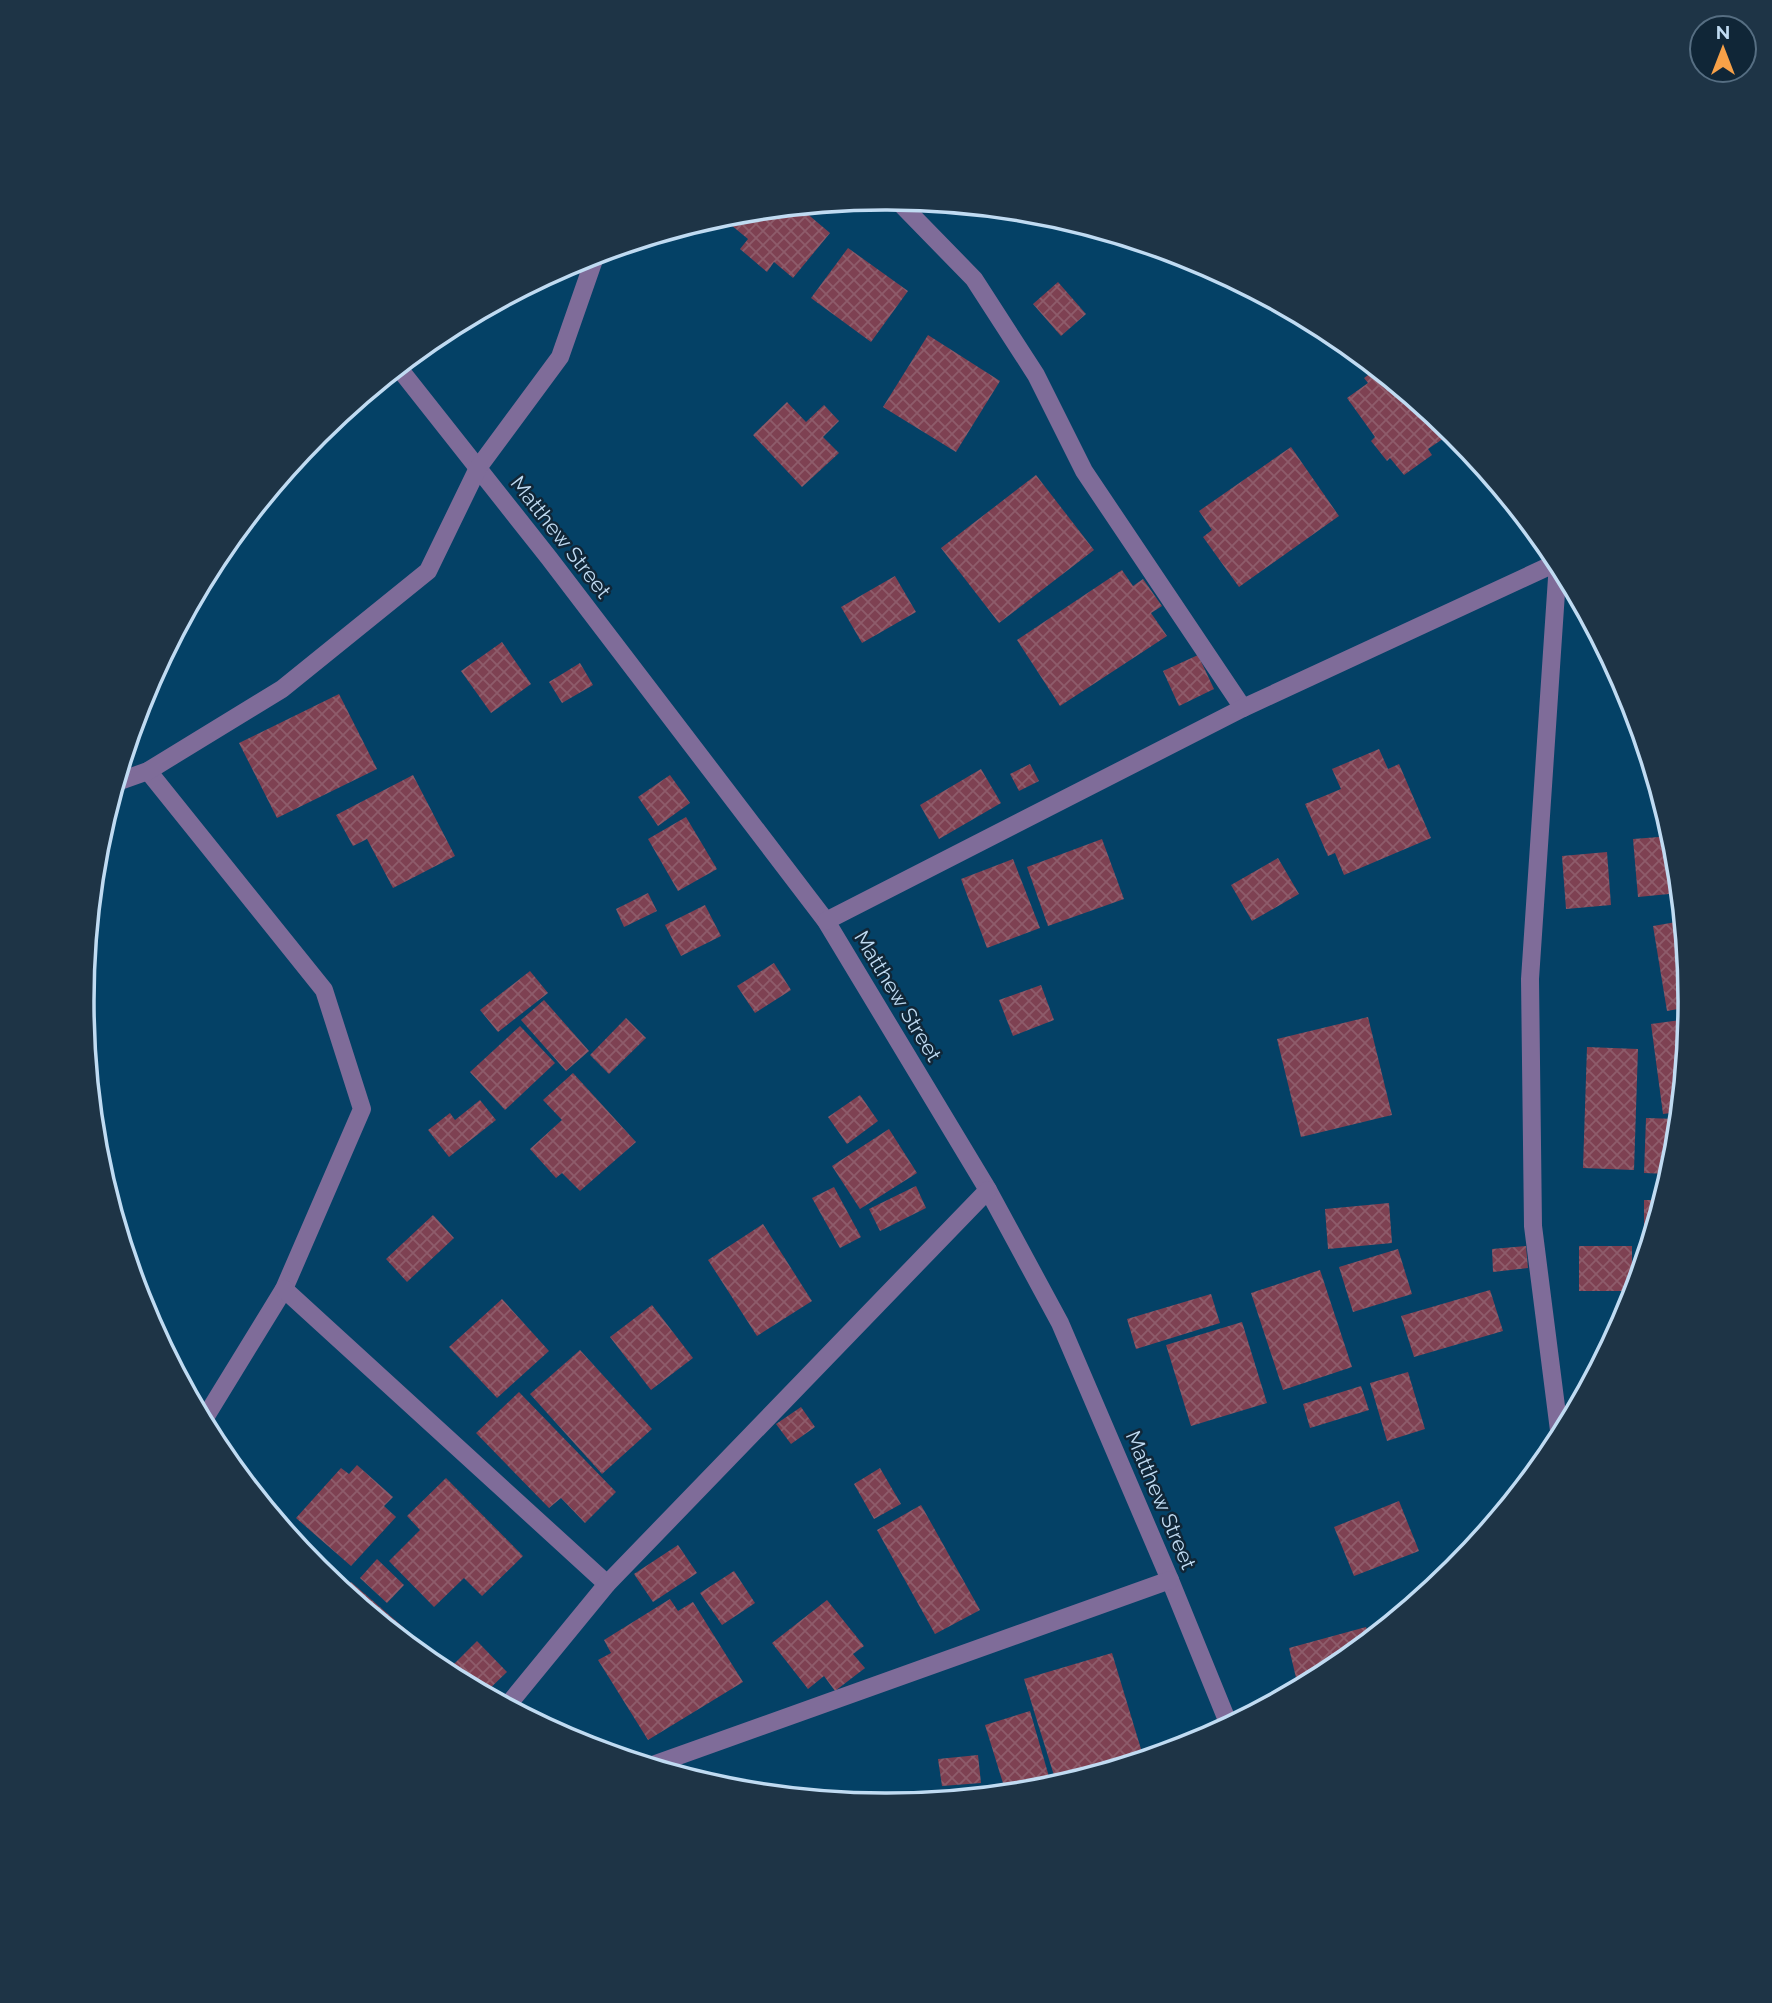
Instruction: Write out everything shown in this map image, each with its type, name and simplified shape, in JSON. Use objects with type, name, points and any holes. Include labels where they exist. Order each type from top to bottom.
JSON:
[{"type":"street","points":[[908,211],[974,279],[1037,375],[1084,471],[1243,708]]},
{"type":"street","points":[[127,778],[148,771],[282,689],[428,571],[478,468],[560,357],[591,267]]},
{"type":"street","name":"Matthew Street","points":[[404,374],[558,569],[826,921],[988,1190],[1060,1323],[1225,1716]]},
{"type":"street","points":[[826,921],[1243,708],[1548,568]]},
{"type":"street","points":[[1557,583],[1530,979],[1533,1226],[1558,1419]]},
{"type":"street","points":[[148,771],[324,990],[362,1110],[284,1289],[209,1411]]},
{"type":"street","points":[[513,1699],[607,1584],[988,1190]]},
{"type":"street","points":[[284,1289],[607,1584]]},
{"type":"street","points":[[664,1761],[1170,1580]]},
{"type":"building","points":[[808,215],[830,233],[793,278],[774,262],[767,272],[740,249],[748,239],[731,225]]},
{"type":"building","points":[[848,248],[908,291],[871,342],[811,298]]},
{"type":"building","points":[[1058,282],[1086,314],[1061,336],[1033,304]]},
{"type":"building","points":[[928,335],[1000,381],[956,452],[883,407]]},
{"type":"building","points":[[1369,375],[1443,439],[1428,449],[1432,455],[1404,475],[1390,458],[1387,461],[1371,441],[1375,437],[1347,398],[1368,383],[1364,378]]},
{"type":"building","points":[[787,402],[806,422],[824,405],[839,421],[823,437],[839,453],[802,487],[753,435]]},
{"type":"building","points":[[1291,447],[1339,516],[1239,587],[1203,537],[1212,530],[1199,511]]},
{"type":"building","points":[[1036,475],[1094,550],[999,623],[941,548]]},
{"type":"building","points":[[1122,570],[1133,586],[1143,579],[1162,606],[1151,613],[1167,636],[1060,706],[1017,640]]},
{"type":"building","points":[[895,576],[916,612],[862,643],[841,607]]},
{"type":"building","points":[[502,642],[531,684],[491,713],[461,671]]},
{"type":"building","points":[[1198,655],[1214,689],[1179,706],[1163,671]]},
{"type":"building","points":[[580,663],[593,685],[562,703],[549,682]]},
{"type":"building","points":[[339,694],[377,769],[277,818],[239,743]]},
{"type":"building","points":[[1379,749],[1388,769],[1399,764],[1431,838],[1344,875],[1335,853],[1328,856],[1305,804],[1341,789],[1332,769]]},
{"type":"building","points":[[1030,764],[1039,781],[1019,791],[1010,774]]},
{"type":"building","points":[[981,769],[1001,803],[939,839],[920,805]]},
{"type":"building","points":[[413,775],[455,856],[393,888],[367,839],[353,846],[336,815]]},
{"type":"building","points":[[670,775],[690,803],[658,826],[638,797]]},
{"type":"building","points":[[686,817],[717,869],[678,891],[648,839]]},
{"type":"building","points":[[1660,837],[1670,894],[1638,897],[1633,839]]},
{"type":"building","points":[[1102,839],[1124,899],[1048,926],[1027,867]]},
{"type":"building","points":[[1607,852],[1611,905],[1566,909],[1562,856]]},
{"type":"building","points":[[1278,858],[1299,894],[1252,921],[1231,885]]},
{"type":"building","points":[[1013,859],[1040,928],[987,948],[961,879]]},
{"type":"building","points":[[648,893],[657,911],[624,927],[616,909]]},
{"type":"building","points":[[705,905],[721,936],[681,956],[665,925]]},
{"type":"building","points":[[1673,922],[1678,1009],[1667,1011],[1653,926]]},
{"type":"building","points":[[774,963],[791,990],[755,1013],[737,986]]},
{"type":"building","points":[[530,971],[548,993],[498,1032],[480,1010]]},
{"type":"building","points":[[1041,985],[1054,1020],[1013,1036],[999,1000]]},
{"type":"building","points":[[544,1000],[589,1051],[566,1071],[521,1020]]},
{"type":"building","points":[[1368,1017],[1392,1115],[1301,1137],[1277,1039]]},
{"type":"building","points":[[626,1018],[646,1038],[609,1074],[590,1055]]},
{"type":"building","points":[[1677,1020],[1670,1113],[1663,1114],[1651,1024]]},
{"type":"building","points":[[520,1026],[555,1063],[505,1110],[470,1072]]},
{"type":"building","points":[[1587,1047],[1638,1049],[1634,1170],[1583,1168]]},
{"type":"building","points":[[573,1073],[636,1142],[580,1191],[562,1173],[556,1178],[530,1149],[562,1120],[543,1100]]},
{"type":"building","points":[[860,1095],[878,1121],[847,1144],[828,1117]]},
{"type":"building","points":[[480,1100],[496,1120],[449,1157],[428,1130],[450,1113],[455,1120]]},
{"type":"building","points":[[1646,1118],[1669,1119],[1658,1174],[1644,1173]]},
{"type":"building","points":[[889,1129],[917,1173],[860,1209],[832,1166]]},
{"type":"building","points":[[916,1186],[926,1208],[880,1231],[869,1209]]},
{"type":"building","points":[[834,1187],[861,1237],[840,1248],[812,1198]]},
{"type":"building","points":[[1644,1200],[1652,1200],[1651,1206],[1644,1228]]},
{"type":"building","points":[[1389,1203],[1392,1243],[1328,1249],[1325,1209]]},
{"type":"building","points":[[433,1215],[454,1238],[407,1282],[386,1259]]},
{"type":"building","points":[[763,1224],[812,1301],[757,1336],[708,1260]]},
{"type":"building","points":[[1526,1246],[1528,1268],[1493,1272],[1492,1249]]},
{"type":"building","points":[[1579,1246],[1632,1246],[1632,1264],[1622,1291],[1579,1291]]},
{"type":"building","points":[[1398,1249],[1412,1294],[1353,1312],[1339,1267]]},
{"type":"building","points":[[1320,1270],[1352,1367],[1283,1390],[1251,1293]]},
{"type":"building","points":[[1490,1290],[1503,1331],[1414,1357],[1401,1316]]},
{"type":"building","points":[[1211,1294],[1220,1323],[1136,1349],[1127,1319]]},
{"type":"building","points":[[502,1299],[549,1351],[497,1398],[449,1347]]},
{"type":"building","points":[[652,1305],[693,1358],[651,1390],[610,1337]]},
{"type":"building","points":[[1242,1322],[1267,1403],[1191,1426],[1166,1345]]},
{"type":"building","points":[[580,1350],[652,1429],[602,1474],[530,1394]]},
{"type":"building","points":[[1408,1372],[1425,1429],[1387,1441],[1370,1383]]},
{"type":"building","points":[[1361,1386],[1369,1410],[1310,1428],[1303,1404]]},
{"type":"building","points":[[519,1392],[616,1492],[585,1523],[561,1498],[549,1508],[476,1433]]},
{"type":"building","points":[[801,1407],[815,1427],[791,1444],[776,1424]]},
{"type":"building","points":[[357,1465],[393,1497],[384,1506],[396,1517],[351,1566],[296,1518],[341,1468],[349,1474]]},
{"type":"building","points":[[880,1468],[901,1504],[874,1519],[854,1484]]},
{"type":"building","points":[[446,1478],[523,1556],[482,1596],[464,1578],[434,1607],[389,1561],[420,1530],[407,1516]]},
{"type":"building","points":[[1399,1501],[1419,1551],[1354,1576],[1334,1527]]},
{"type":"building","points":[[921,1505],[980,1610],[935,1634],[877,1530]]},
{"type":"building","points":[[678,1545],[697,1573],[653,1602],[634,1574]]},
{"type":"building","points":[[377,1559],[404,1585],[387,1603],[360,1578]]},
{"type":"building","points":[[734,1571],[755,1603],[722,1625],[700,1593]]},
{"type":"building","points":[[351,1582],[410,1633],[364,1597]]},
{"type":"building","points":[[670,1599],[678,1611],[693,1602],[743,1682],[648,1740],[598,1660],[611,1653],[604,1640]]},
{"type":"building","points":[[827,1600],[864,1646],[853,1654],[865,1668],[835,1691],[824,1676],[808,1689],[772,1643]]},
{"type":"building","points":[[1366,1627],[1367,1630],[1296,1678],[1289,1648]]},
{"type":"building","points":[[477,1641],[507,1672],[491,1687],[453,1665]]},
{"type":"building","points":[[1112,1653],[1141,1750],[1054,1775],[1024,1679]]},
{"type":"building","points":[[1030,1711],[1049,1776],[1003,1784],[985,1725]]},
{"type":"building","points":[[978,1755],[981,1783],[942,1786],[938,1759]]}]
